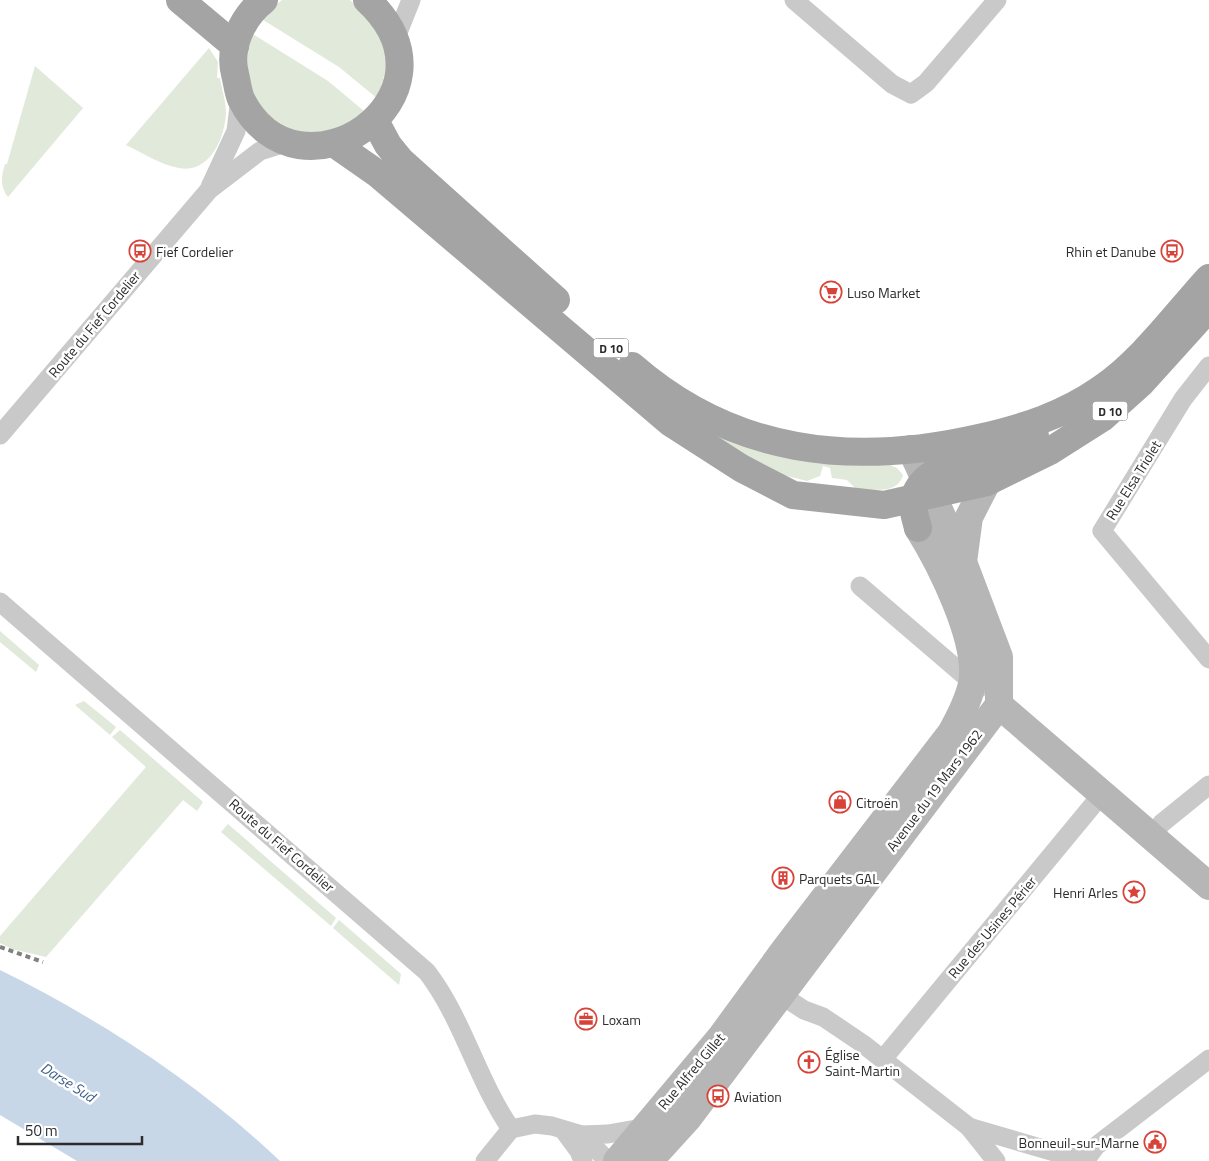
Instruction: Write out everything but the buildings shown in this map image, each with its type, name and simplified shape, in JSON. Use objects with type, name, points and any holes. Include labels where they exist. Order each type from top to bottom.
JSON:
[{"type":"main road","points":[[180,0],[235,46]]},
{"type":"main road","points":[[264,0],[246,19],[235,46],[233,67],[240,98],[250,115],[268,131],[289,142],[309,146],[335,144],[355,136],[375,121],[393,94],[399,73],[395,40],[380,12],[367,0]]},
{"type":"main road","name":"D 10","points":[[375,121],[388,145],[401,160],[497,249],[652,383],[700,415],[756,437],[796,446],[849,453],[953,444],[1008,431],[1060,413],[1101,389],[1130,365],[1209,278]]},
{"type":"main road","name":"D 10","points":[[335,144],[378,174],[670,423],[741,468],[794,495],[884,505],[923,491],[987,482],[1050,451],[1102,418],[1141,383],[1209,308]]},
{"type":"main road","points":[[884,505],[918,528],[923,491],[937,469],[991,456],[1025,444],[1060,413]]},
{"type":"main road","points":[[911,449],[923,491],[963,562],[999,656],[999,705],[1209,886]]},
{"type":"main road","points":[[963,562],[970,517],[987,482]]},
{"type":"main road","name":"Avenue du 19 Mars 1962","points":[[772,987],[951,733],[964,711],[972,683],[971,653],[964,621],[928,544],[918,528]]},
{"type":"main road","name":"Avenue du 19 Mars 1962","points":[[772,987],[999,705]]},
{"type":"main road","name":"Rue Alfred Gillet","points":[[617,1161],[642,1128],[721,1037],[772,987]]},
{"type":"main road","name":"Rue Alfred Gillet","points":[[654,1158],[688,1118],[772,987]]},
{"type":"street","points":[[395,40],[411,0]]},
{"type":"street","points":[[794,0],[892,84],[911,94],[926,84],[997,0]]},
{"type":"street","name":"Route du Fief Cordelier","points":[[209,190],[236,131],[240,98]]},
{"type":"street","name":"Route du Fief Cordelier","points":[[0,435],[209,190],[260,150],[289,142]]},
{"type":"street","name":"Rue Elsa Triolet","points":[[1209,366],[1183,399],[1102,531],[1209,659]]},
{"type":"street","points":[[860,586],[999,705]]},
{"type":"street","name":"Route du Fief Cordelier","points":[[0,602],[427,972],[440,990],[492,1098],[511,1129]]},
{"type":"street","points":[[1151,836],[1162,823],[1209,785]]},
{"type":"street","name":"Rue des Usines Périer","points":[[882,1060],[1102,794]]},
{"type":"street","points":[[772,987],[804,1010],[823,1017],[969,1127],[996,1161]]},
{"type":"street","points":[[969,1127],[1085,1161],[1096,1146],[1209,1059]]},
{"type":"street","points":[[485,1161],[511,1129],[535,1124],[552,1126],[573,1133],[608,1134],[642,1128]]},
{"type":"street","points":[[573,1133],[583,1161]]},
{"type":"street","points":[[573,1133],[608,1161]]},
{"type":"green space","points":[[282,0],[350,0],[375,23],[388,60],[378,99],[339,67],[260,18]]},
{"type":"green space","points":[[251,33],[328,81],[364,111],[350,127],[305,135],[281,127],[254,100],[244,65]]},
{"type":"green space","points":[[209,48],[218,62],[217,78],[220,78],[226,113],[223,133],[214,152],[199,165],[190,168],[179,168],[159,162],[126,145]]},
{"type":"green space","points":[[35,66],[83,108],[8,197],[2,185],[3,173]]},
{"type":"green space","points":[[661,400],[888,464],[897,468],[903,475],[896,486],[877,490],[856,489],[847,480],[832,478],[830,468],[823,466],[820,476],[807,481],[775,473],[669,411]]},
{"type":"green space","points":[[0,631],[39,665],[36,672],[0,642]]},
{"type":"green space","points":[[84,701],[116,727],[110,735],[75,705]]},
{"type":"green space","points":[[120,730],[203,802],[197,811],[183,800],[46,957],[12,949],[0,943],[0,936],[146,767],[112,737]]},
{"type":"green space","points":[[228,824],[336,918],[331,926],[221,832]]},
{"type":"green space","points":[[339,920],[401,974],[399,985],[333,928]]},
{"type":"water","name":"Darse Sud","points":[[0,970],[75,1010],[147,1055],[216,1105],[280,1161],[77,1161],[0,1115]]},
{"type":"railway","points":[[0,947],[43,962]]},
{"type":"place","name":"Fief Cordelier","points":[[140,251]]},
{"type":"place","name":"Rhin et Danube","points":[[1172,251]]},
{"type":"place","name":"Luso Market","points":[[831,292]]},
{"type":"place","name":"Citroën","points":[[840,802]]},
{"type":"place","name":"Parquets GAL","points":[[783,878]]},
{"type":"place","name":"Henri Arles","points":[[1134,892]]},
{"type":"place","name":"Loxam","points":[[586,1019]]},
{"type":"place","name":"Église Saint-Martin","points":[[809,1062]]},
{"type":"place","name":"Aviation","points":[[718,1096]]},
{"type":"place","name":"Bonneuil-sur-Marne","points":[[1155,1142]]}]
